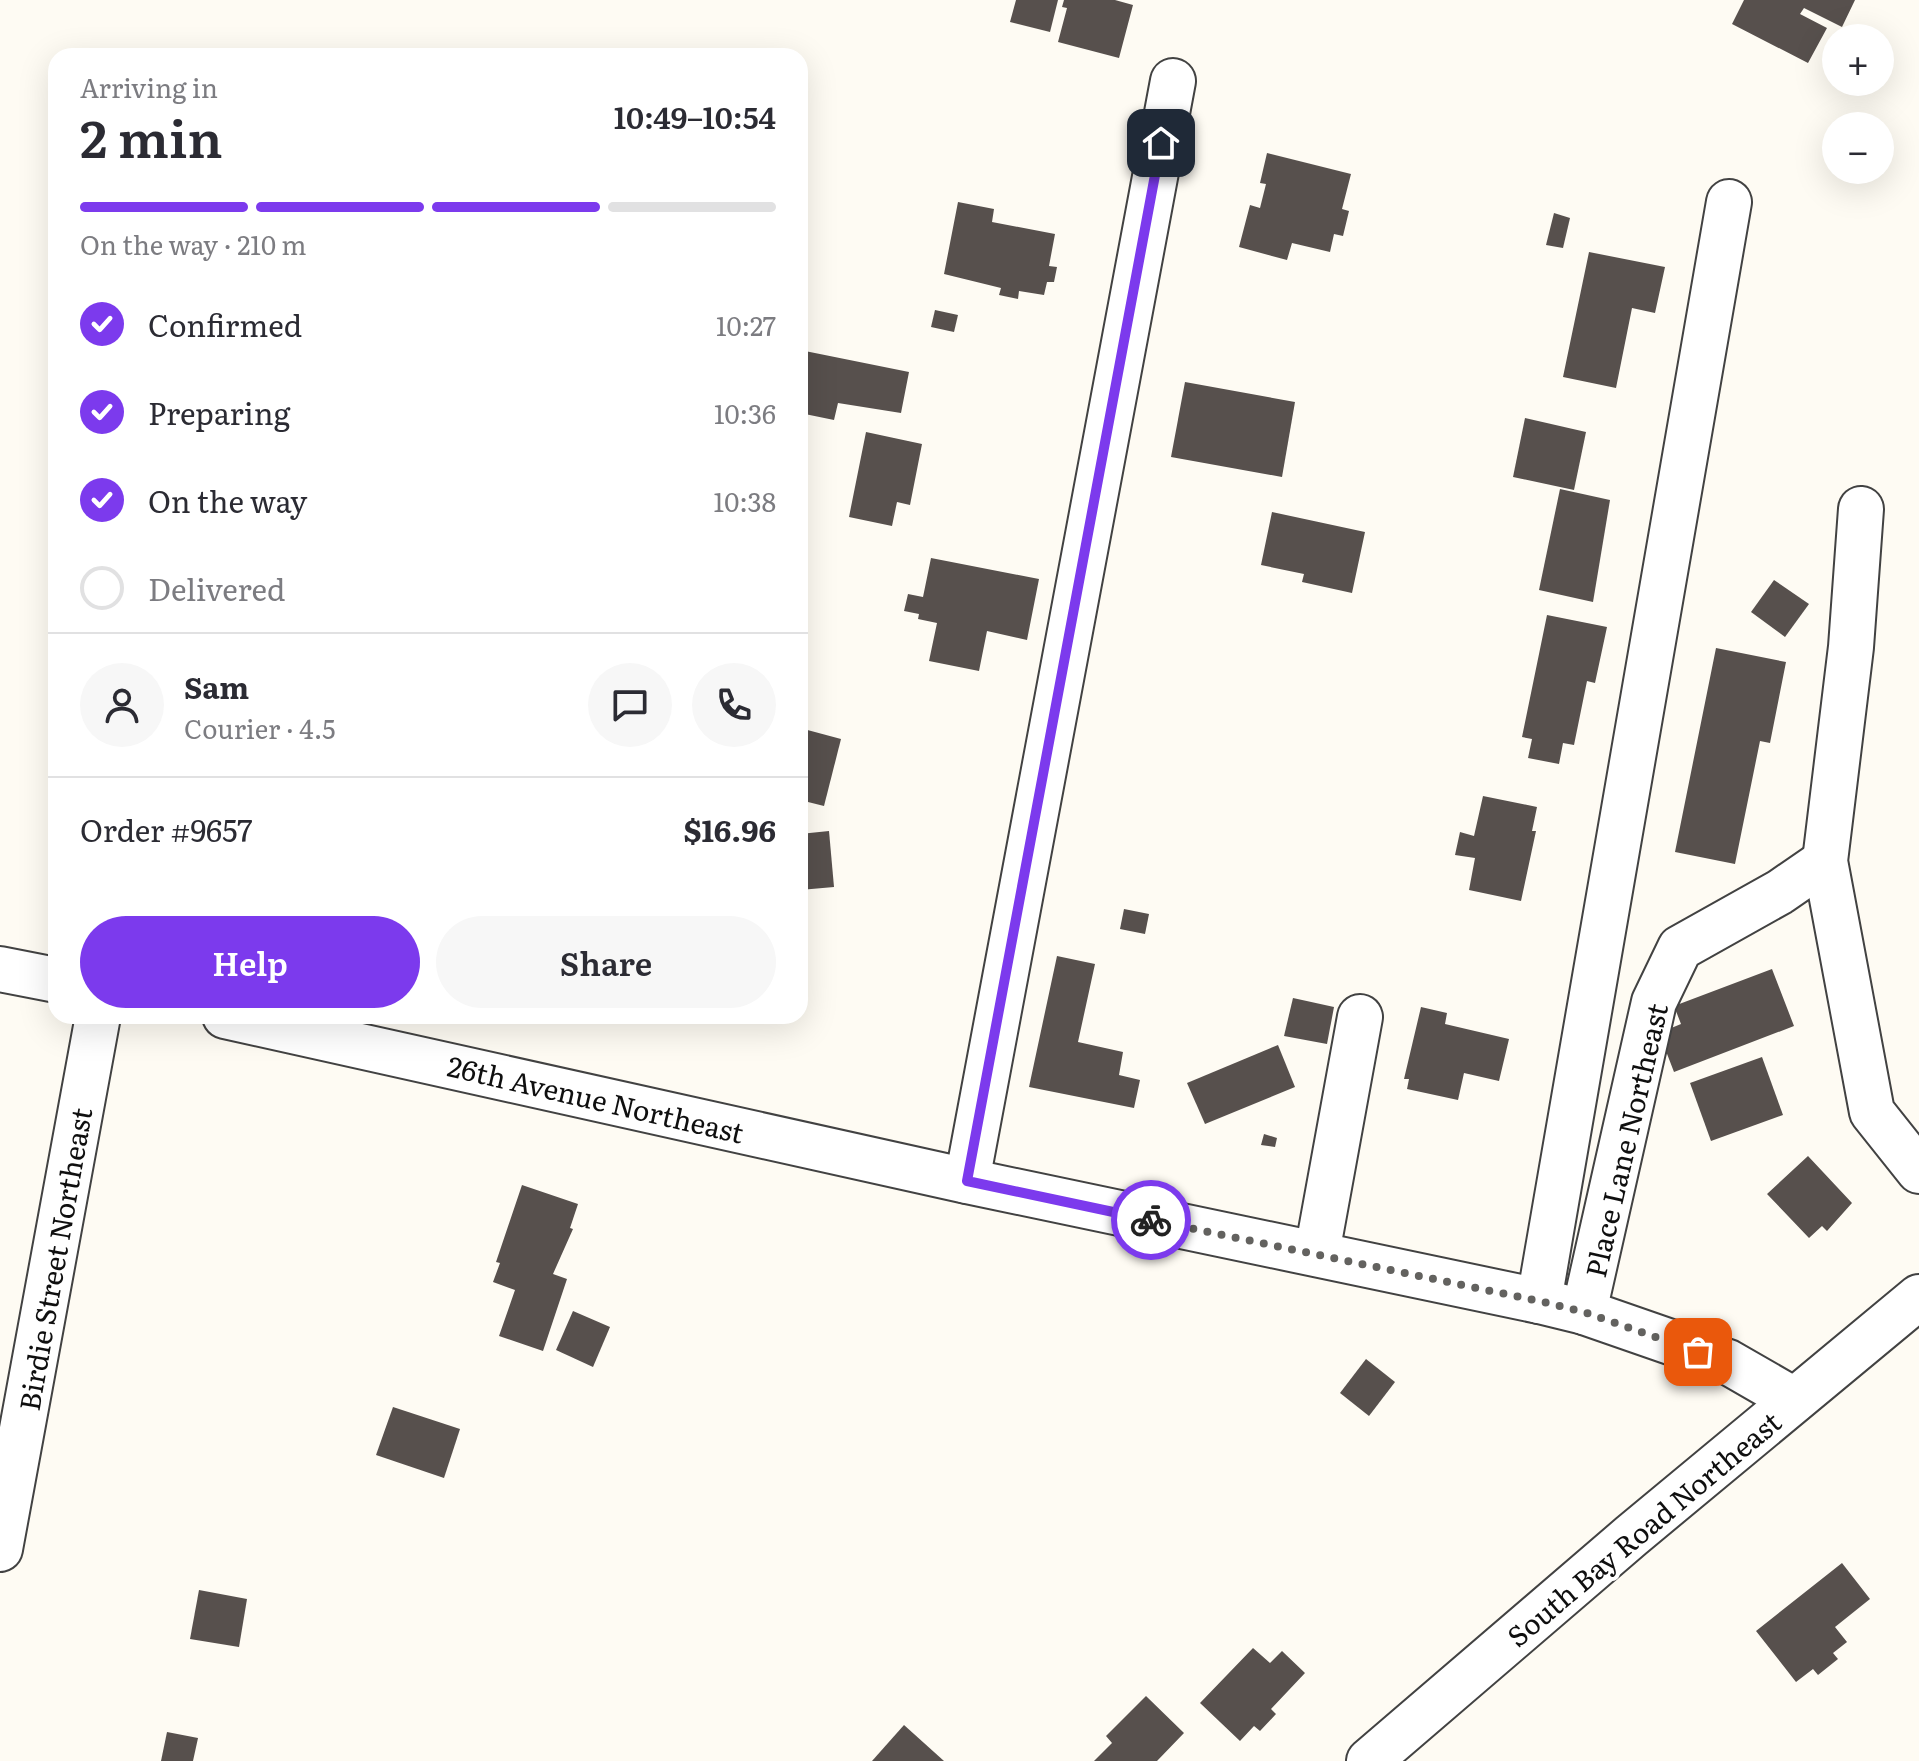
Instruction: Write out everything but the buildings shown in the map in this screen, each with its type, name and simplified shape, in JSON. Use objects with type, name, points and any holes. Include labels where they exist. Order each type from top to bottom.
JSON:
[{"type":"street","points":[[967,1181],[1173,81]]},
{"type":"street","points":[[1539,1301],[1729,202]]},
{"type":"street","points":[[1861,509],[1851,647],[1825,861],[1872,1112],[1919,1171]]},
{"type":"street","name":"Place Lane Northeast","points":[[1584,1312],[1654,1002],[1680,948],[1780,892],[1825,861]]},
{"type":"street","points":[[0,969],[48,978]]},
{"type":"street","points":[[1317,1253],[1360,1017]]},
{"type":"street","name":"Birdie Street Northeast","points":[[0,1549],[97,1024]]},
{"type":"street","name":"26th Avenue Northeast","points":[[261,1024],[967,1181],[1584,1312]]},
{"type":"street","name":"South Bay Road Northeast","points":[[1369,1761],[1919,1297]]},
{"type":"street","points":[[1584,1312],[1728,1362],[1794,1400]]},
{"type":"way so far","points":[[1151,1220],[1539,1301],[1584,1312],[1698,1352]]},
{"type":"route","points":[[1151,1220],[967,1181],[1161,143]]}]
